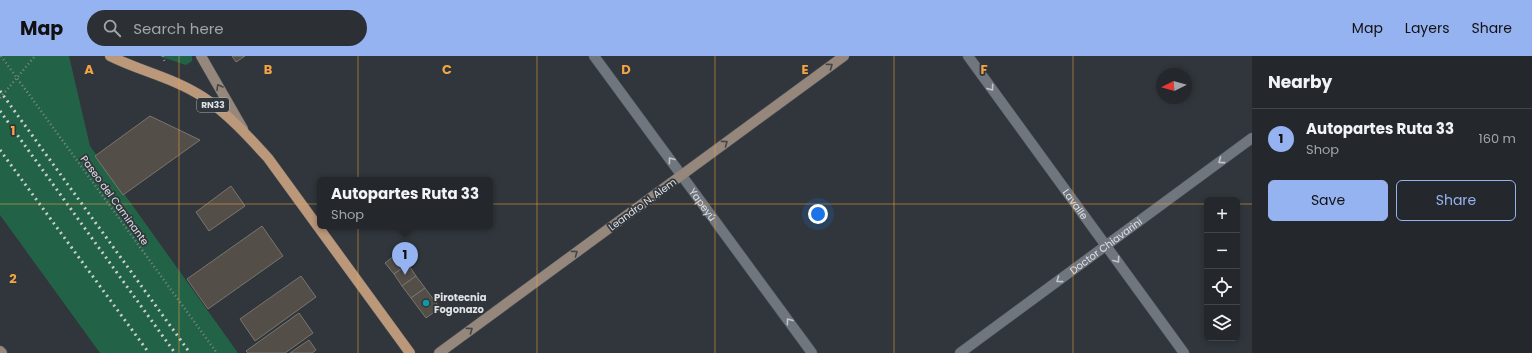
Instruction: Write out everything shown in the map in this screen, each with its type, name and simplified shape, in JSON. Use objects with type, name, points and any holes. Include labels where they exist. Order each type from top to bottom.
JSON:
[{"type":"main road","name":"RN33","points":[[110,56],[170,80],[203,97],[245,133],[268,158],[317,225]]},
{"type":"main road","points":[[201,56],[245,133]]},
{"type":"main road","name":"Leandro N. Alem","points":[[439,353],[844,56]]},
{"type":"main road","name":"RN33","points":[[320,229],[410,353]]},
{"type":"street","name":"Yapeyú","points":[[594,56],[812,353]]},
{"type":"street","name":"Lavalle","points":[[968,56],[1184,353]]},
{"type":"street","name":"Doctor Chiavarini","points":[[960,353],[1252,138]]},
{"type":"path","name":"Paseo del Caminante","points":[[1,56],[217,353]]},
{"type":"path","points":[[0,98],[35,56]]},
{"type":"green space","points":[[0,56],[69,56],[90,146],[238,353],[100,353],[0,215]]},
{"type":"green space","points":[[159,56],[192,56],[192,61],[186,65]]},
{"type":"building","points":[[232,56],[245,56],[236,62]]},
{"type":"building","points":[[150,116],[200,140],[123,195],[95,156]]},
{"type":"building","points":[[231,186],[245,206],[209,231],[196,212]]},
{"type":"building","points":[[262,226],[283,256],[208,309],[187,279]]},
{"type":"building","points":[[399,252],[408,264],[394,274],[385,263]]},
{"type":"building","points":[[408,264],[416,276],[402,286],[394,274]]},
{"type":"building","points":[[301,276],[316,297],[255,341],[240,319]]},
{"type":"building","points":[[416,276],[425,288],[411,298],[402,286]]},
{"type":"building","name":"Pirotecnia Fogonazo","points":[[425,288],[440,308],[426,318],[411,298]]},
{"type":"building","points":[[299,313],[313,333],[285,353],[248,353],[246,351]]},
{"type":"building","points":[[309,340],[316,350],[312,353],[290,353]]},
{"type":"railway","points":[[0,91],[190,353]]},
{"type":"railway","points":[[0,111],[175,353]]},
{"type":"railway","points":[[0,150],[149,353]]},
{"type":"place","name":"Autopartes Ruta 33","points":[[405,275]]},
{"type":"place","name":"Pirotecnia Fogonazo","points":[[426,303]]}]
